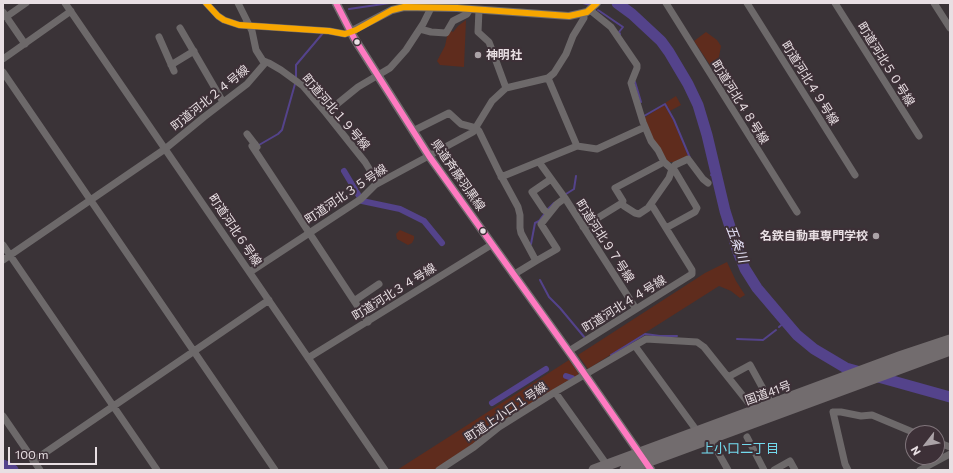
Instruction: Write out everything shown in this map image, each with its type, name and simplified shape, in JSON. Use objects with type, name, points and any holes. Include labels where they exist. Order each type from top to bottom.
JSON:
[{"type":"highway","name":"国道41号","points":[[625,470],[649,466],[710,438],[822,392],[904,361],[950,340]]},
{"type":"highway","name":"国道41号","points":[[904,361],[950,350]]},
{"type":"highway","name":"国道41号","points":[[594,470],[772,405],[822,392]]},
{"type":"main road","name":"県道斉藤羽黒線","points":[[336,3],[350,32],[429,156],[649,466]]},
{"type":"street","points":[[25,44],[5,14],[26,3]]},
{"type":"street","name":"町道河北６号線","points":[[65,3],[385,470]]},
{"type":"street","points":[[206,3],[214,13],[224,20],[235,24],[250,27],[329,31],[346,34],[394,6],[458,5],[470,9],[482,8],[569,16],[592,7]]},
{"type":"street","name":"町道河北１９号線","points":[[238,3],[250,27],[256,50],[262,61],[281,70],[303,86],[365,162],[378,183]]},
{"type":"street","name":"町道河北４８号線","points":[[666,3],[797,212]]},
{"type":"street","name":"町道河北４９号線","points":[[747,3],[855,175]]},
{"type":"street","name":"町道河北５０号線","points":[[835,3],[919,136]]},
{"type":"street","points":[[840,3],[900,99],[897,101]]},
{"type":"street","points":[[934,3],[950,28]]},
{"type":"street","points":[[326,113],[347,95],[386,71],[403,54],[420,29],[432,6]]},
{"type":"street","points":[[482,8],[478,32],[489,42],[506,88],[548,78],[554,73],[566,54],[573,36],[592,7]]},
{"type":"street","points":[[592,7],[611,27],[637,65],[638,68],[631,83],[645,127],[651,141],[658,150],[664,162],[675,171],[697,208],[696,212],[666,228],[651,204]]},
{"type":"street","points":[[420,29],[431,32],[446,33],[453,22],[466,14],[470,9]]},
{"type":"street","points":[[3,59],[71,11]]},
{"type":"street","points":[[180,28],[223,102]]},
{"type":"street","points":[[159,37],[173,68],[194,51]]},
{"type":"street","name":"町道河北２４号線","points":[[3,260],[165,149],[247,84],[265,65],[266,62]]},
{"type":"street","points":[[3,72],[275,470]]},
{"type":"street","points":[[548,78],[577,146]]},
{"type":"street","name":"町道河北３５号線","points":[[250,272],[360,199],[374,185],[473,132],[492,101],[506,88]]},
{"type":"street","points":[[413,131],[449,113],[461,124],[480,130],[501,177],[518,206],[521,233],[536,261]]},
{"type":"street","points":[[501,177],[577,146],[597,149],[645,127]]},
{"type":"street","points":[[247,134],[255,144],[368,322]]},
{"type":"street","points":[[664,162],[615,188],[623,201],[622,203],[624,206],[639,214],[648,208],[675,165],[688,159],[703,179],[708,183]]},
{"type":"street","points":[[539,162],[565,198]]},
{"type":"street","points":[[513,275],[557,249],[541,224],[548,213],[544,210],[532,192],[551,179]]},
{"type":"street","name":"町道河北９７号線","points":[[548,213],[565,198],[636,309]]},
{"type":"street","points":[[583,227],[622,203]]},
{"type":"street","name":"町道河北４４号線","points":[[568,351],[691,275],[692,270],[666,228]]},
{"type":"street","points":[[3,244],[157,470]]},
{"type":"street","name":"町道河北３４号線","points":[[308,358],[492,245]]},
{"type":"street","points":[[354,301],[379,284]]},
{"type":"street","points":[[33,461],[269,300]]},
{"type":"street","name":"町道上小口１号線","points":[[439,470],[474,447],[499,427],[581,376],[646,339],[697,342],[704,347],[755,411]]},
{"type":"street","points":[[635,346],[697,432]]},
{"type":"street","points":[[728,377],[750,365],[772,405]]},
{"type":"street","points":[[555,392],[607,465]]},
{"type":"street","points":[[848,470],[845,464],[833,412],[861,416],[872,415],[905,429]]},
{"type":"street","points":[[3,416],[40,470]]},
{"type":"street","points":[[747,437],[764,470]]},
{"type":"street","points":[[710,438],[728,470]]},
{"type":"street","points":[[920,470],[950,454]]},
{"type":"street","points":[[774,470],[790,461],[795,470]]},
{"type":"shaded area","points":[[466,20],[464,67],[440,65],[437,61],[445,46],[449,30],[453,32]]},
{"type":"shaded area","points":[[706,32],[717,40],[721,46],[718,60],[710,65],[694,41]]},
{"type":"shaded area","points":[[676,96],[681,105],[670,111],[665,103]]},
{"type":"shaded area","points":[[664,105],[673,120],[688,156],[674,162],[667,162],[653,141],[644,118]]},
{"type":"shaded area","points":[[400,230],[414,236],[412,243],[408,245],[397,239],[396,234]]},
{"type":"shaded area","points":[[727,262],[745,295],[740,298],[731,291],[719,286],[588,369],[578,355],[705,273]]},
{"type":"shaded area","points":[[569,360],[579,374],[508,417],[471,445],[434,470],[397,470]]},
{"type":"waterway","points":[[349,9],[390,3]]},
{"type":"waterway","points":[[583,3],[590,5]]},
{"type":"waterway","name":"五条川","points":[[617,3],[632,14],[661,41],[688,84],[698,105],[707,135],[725,211],[738,252],[745,269],[757,288],[797,335],[814,349],[846,368],[950,397]]},
{"type":"waterway","points":[[598,10],[623,27],[619,32],[620,34]]},
{"type":"waterway","points":[[296,78],[296,65],[323,33]]},
{"type":"waterway","points":[[635,82],[641,102]]},
{"type":"waterway","points":[[259,145],[282,130],[295,84]]},
{"type":"waterway","points":[[644,116],[665,104],[674,120],[690,158]]},
{"type":"waterway","points":[[344,171],[359,196]]},
{"type":"waterway","name":"五条川","points":[[711,175],[717,175]]},
{"type":"waterway","points":[[566,194],[574,189],[576,176]]},
{"type":"waterway","points":[[362,201],[400,209],[424,221],[442,243]]},
{"type":"waterway","points":[[547,210],[554,203]]},
{"type":"waterway","points":[[531,244],[535,223],[539,221],[545,213]]},
{"type":"waterway","points":[[540,280],[549,297],[585,338]]},
{"type":"waterway","points":[[779,327],[785,322]]},
{"type":"waterway","points":[[737,339],[763,340],[776,330]]},
{"type":"waterway","points":[[611,355],[645,334],[677,336]]},
{"type":"waterway","points":[[492,403],[546,369]]},
{"type":"waterway","points":[[566,376],[572,378]]},
{"type":"waterway","points":[[3,465],[13,470]]},
{"type":"transit line","points":[[206,3],[218,16],[224,20],[239,25],[329,31],[345,34],[356,30],[392,10],[404,7],[457,8],[569,16],[587,12],[597,3]]},
{"type":"transit line","points":[[336,3],[354,38],[429,156],[572,356],[651,470]]},
{"type":"place","name":"神明社","points":[[478,55]]},
{"type":"place","name":"名鉄自動車専門学校","points":[[876,236]]},
{"type":"district","name":"上小口二丁目","points":[[740,449]]}]
